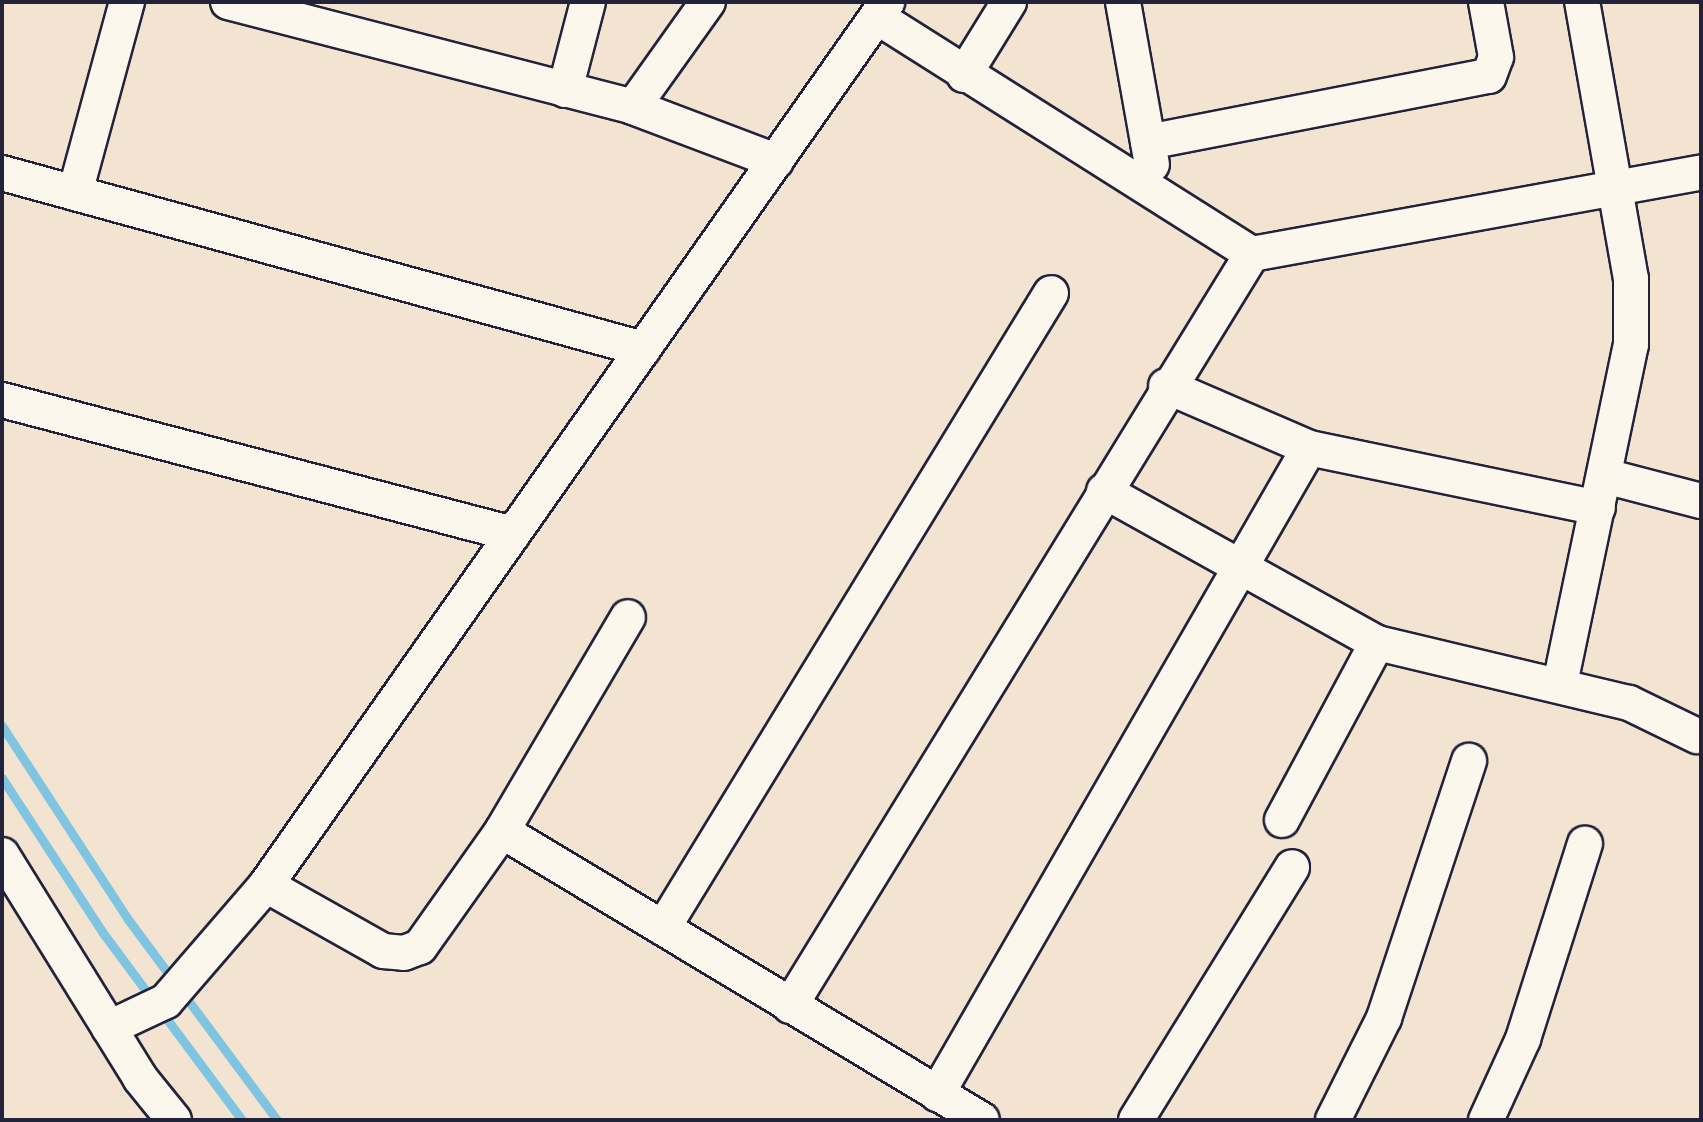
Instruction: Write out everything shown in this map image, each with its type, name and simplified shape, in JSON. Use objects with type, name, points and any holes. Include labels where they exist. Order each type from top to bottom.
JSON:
[{"type":"street","points":[[75,193],[127,2]]},
{"type":"street","points":[[228,2],[633,107],[776,161]]},
{"type":"street","points":[[565,90],[588,2]]},
{"type":"street","points":[[633,107],[708,2]]},
{"type":"street","points":[[964,75],[1009,2]]},
{"type":"street","points":[[1123,2],[1158,196]]},
{"type":"street","points":[[1148,142],[1489,76],[1496,57],[1486,2]]},
{"type":"street","points":[[1560,684],[1631,345],[1631,279],[1582,2]]},
{"type":"street","points":[[127,1019],[176,992],[266,885],[882,9],[964,75],[1252,254],[1701,172]]},
{"type":"street","points":[[2,173],[643,349]]},
{"type":"street","points":[[790,1006],[1166,386],[1252,254]]},
{"type":"street","points":[[663,928],[1051,293]]},
{"type":"street","points":[[1166,386],[1309,448],[1601,492],[1701,501]]},
{"type":"street","points":[[2,400],[513,534]]},
{"type":"street","points":[[937,1094],[1243,568],[1309,448]]},
{"type":"street","points":[[1104,491],[1377,643],[1560,684],[1629,703],[1697,736]]},
{"type":"street","points":[[266,885],[383,951],[404,953],[434,934],[502,831],[628,617]]},
{"type":"street","points":[[1282,820],[1377,643]]},
{"type":"street","points":[[1333,1120],[1384,1018],[1469,761]]},
{"type":"street","points":[[502,831],[982,1120]]},
{"type":"street","points":[[1486,1120],[1523,1039],[1585,844]]},
{"type":"street","points":[[2,855],[127,1019],[174,1120]]},
{"type":"street","points":[[1136,1120],[1292,867]]},
{"type":"waterway","points":[[2,726],[127,918],[277,1120]]},
{"type":"waterway","points":[[2,778],[103,933],[242,1120]]}]
